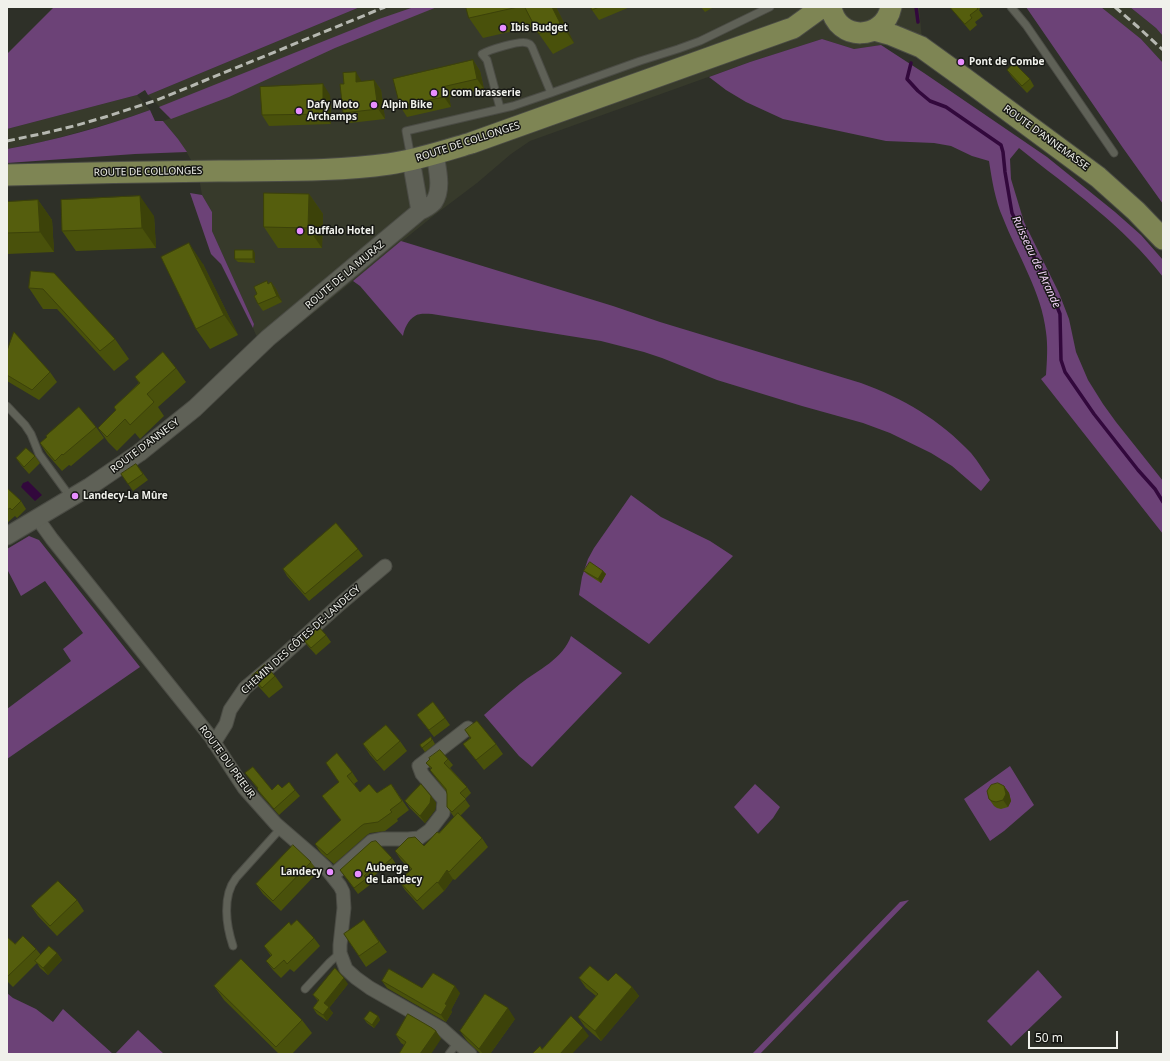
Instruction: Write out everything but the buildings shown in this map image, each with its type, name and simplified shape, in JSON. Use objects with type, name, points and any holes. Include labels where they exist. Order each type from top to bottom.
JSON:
[{"type":"main road","name":"ROUTE DE COLLONGES","points":[[7,175],[319,170],[367,166],[411,160],[471,143],[793,28],[822,7]]},
{"type":"main road","points":[[832,7],[834,17],[841,26],[847,30],[860,33],[874,30],[884,22],[888,17],[891,7]]},
{"type":"main road","name":"ROUTE D'ANNEMASSE","points":[[891,7],[921,47]]},
{"type":"main road","name":"ROUTE DE COLLONGES","points":[[793,28],[841,26]]},
{"type":"main road","name":"ROUTE D'ANNEMASSE","points":[[874,30],[892,35],[921,47],[1098,177],[1136,210],[1163,239]]},
{"type":"street","name":"ROUTE DE LA MURAZ","points":[[268,338],[420,212],[432,204],[437,196],[439,183],[435,154]]},
{"type":"street","points":[[411,160],[420,212]]},
{"type":"street","name":"ROUTE D'ANNECY","points":[[7,536],[88,488],[168,431],[195,408],[268,338]]},
{"type":"street","name":"ROUTE DU PRIEUR","points":[[37,518],[214,743],[244,788],[266,813],[313,856],[340,886],[344,896],[340,953],[346,969],[356,978],[442,1029],[470,1054]]},
{"type":"street","name":"CHEMIN DES CÔTES-DE-LANDECY","points":[[214,743],[226,724],[230,710],[245,688],[385,566]]},
{"type":"street","points":[[332,876],[372,841],[382,838],[419,838],[430,830],[442,814],[444,800],[422,774],[419,766],[468,728]]},
{"type":"lane","points":[[411,160],[406,131],[513,106],[700,41],[770,7]]},
{"type":"lane","points":[[1011,7],[1026,25],[1114,153]]},
{"type":"lane","points":[[500,108],[487,60],[482,54],[488,50],[524,42],[530,44],[551,93]]},
{"type":"lane","points":[[7,406],[32,434],[39,454],[71,498]]},
{"type":"lane","points":[[233,946],[228,931],[227,908],[230,886],[281,828]]},
{"type":"lane","points":[[305,989],[340,953]]},
{"type":"lane","points":[[449,1054],[458,1042]]},
{"type":"shaded area","points":[[54,7],[360,7],[148,95],[145,90],[137,95],[7,129],[7,54]]},
{"type":"shaded area","points":[[360,7],[919,7],[922,39],[854,49],[822,39],[750,62],[530,141],[511,154],[477,183],[432,217],[269,349],[256,335],[253,328],[254,324],[212,231],[212,212],[202,195],[198,172],[178,139],[163,121],[171,118],[148,95]]},
{"type":"shaded area","points":[[414,7],[437,7],[335,48],[229,97],[171,119],[159,107],[379,19]]},
{"type":"shaded area","points":[[1026,7],[1101,7],[1141,39],[1163,63],[1163,204],[1123,148]]},
{"type":"shaded area","points":[[1101,7],[1130,7],[1156,28],[1163,36],[1163,63],[1141,39]]},
{"type":"shaded area","points":[[1130,7],[1163,7],[1163,36],[1156,28]]},
{"type":"shaded area","points":[[822,39],[854,49],[881,45],[1047,157],[1141,235],[1163,260],[1163,277],[1148,258],[1113,224],[1019,148],[1010,159],[1011,179],[1024,222],[1059,293],[1069,319],[1076,352],[1088,380],[1116,422],[1163,481],[1163,534],[1041,379],[1046,375],[1047,359],[1047,337],[1044,317],[1034,288],[1000,211],[994,190],[989,161],[972,156],[951,146],[934,143],[886,141],[783,119],[746,102],[726,90],[709,77]]},
{"type":"shaded area","points":[[137,95],[150,110],[83,131],[46,141],[7,149],[7,129]]},
{"type":"shaded area","points":[[150,110],[155,121],[163,121],[187,152],[7,163],[7,149],[43,142],[115,122]]},
{"type":"shaded area","points":[[190,193],[202,195],[212,212],[212,231],[254,324],[253,328],[221,264],[211,254]]},
{"type":"shaded area","points":[[401,241],[877,389],[920,411],[947,430],[971,453],[990,480],[981,491],[952,466],[931,453],[890,433],[863,423],[717,380],[644,352],[601,341],[432,314],[419,314],[410,320],[404,330],[403,336],[360,286],[353,281]]},
{"type":"shaded area","points":[[28,481],[42,495],[35,501],[21,487],[23,483]]},
{"type":"shaded area","points":[[631,495],[661,517],[710,541],[733,556],[649,644],[579,595],[582,577],[588,559]]},
{"type":"shaded area","points":[[29,536],[39,540],[140,667],[7,759],[7,709],[71,661],[63,649],[83,633],[45,581],[21,596],[7,569],[7,549]]},
{"type":"shaded area","points":[[571,636],[622,673],[532,767],[519,756],[484,715],[520,684],[556,658],[567,644]]},
{"type":"shaded area","points":[[1010,766],[1034,805],[990,841],[964,799]]},
{"type":"shaded area","points":[[755,784],[780,807],[773,818],[758,834],[734,807]]},
{"type":"shaded area","points":[[909,900],[760,1054],[752,1054],[900,902]]},
{"type":"shaded area","points":[[1038,970],[1062,997],[1011,1046],[987,1021]]},
{"type":"shaded area","points":[[7,993],[13,998],[36,1009],[53,1022],[63,1009],[113,1054],[7,1054]]},
{"type":"shaded area","points":[[138,1030],[164,1054],[115,1054]]},
{"type":"waterway","name":"Ruisseau de l'Arande","points":[[916,7],[918,22]]},
{"type":"waterway","name":"Ruisseau de l'Arande","points":[[911,63],[907,79],[918,91],[930,101],[946,107],[1001,145],[1012,213],[1050,289],[1060,314],[1061,360],[1065,372],[1094,414],[1155,489],[1163,502]]},
{"type":"railway","points":[[7,141],[74,126],[157,100],[385,7]]},
{"type":"railway","points":[[1115,7],[1163,50]]},
{"type":"place","name":"Ibis Budget","points":[[503,28]]},
{"type":"place","name":"Pont de Combe","points":[[961,62]]},
{"type":"place","name":"b com brasserie","points":[[434,93]]},
{"type":"place","name":"Alpin Bike","points":[[374,105]]},
{"type":"place","name":"Dafy Moto Archamps","points":[[299,111]]},
{"type":"place","name":"Buffalo Hotel","points":[[300,231]]},
{"type":"place","name":"Landecy-La Mûre","points":[[75,496]]},
{"type":"place","name":"Landecy","points":[[330,872]]},
{"type":"place","name":"Auberge de Landecy","points":[[358,874]]}]
